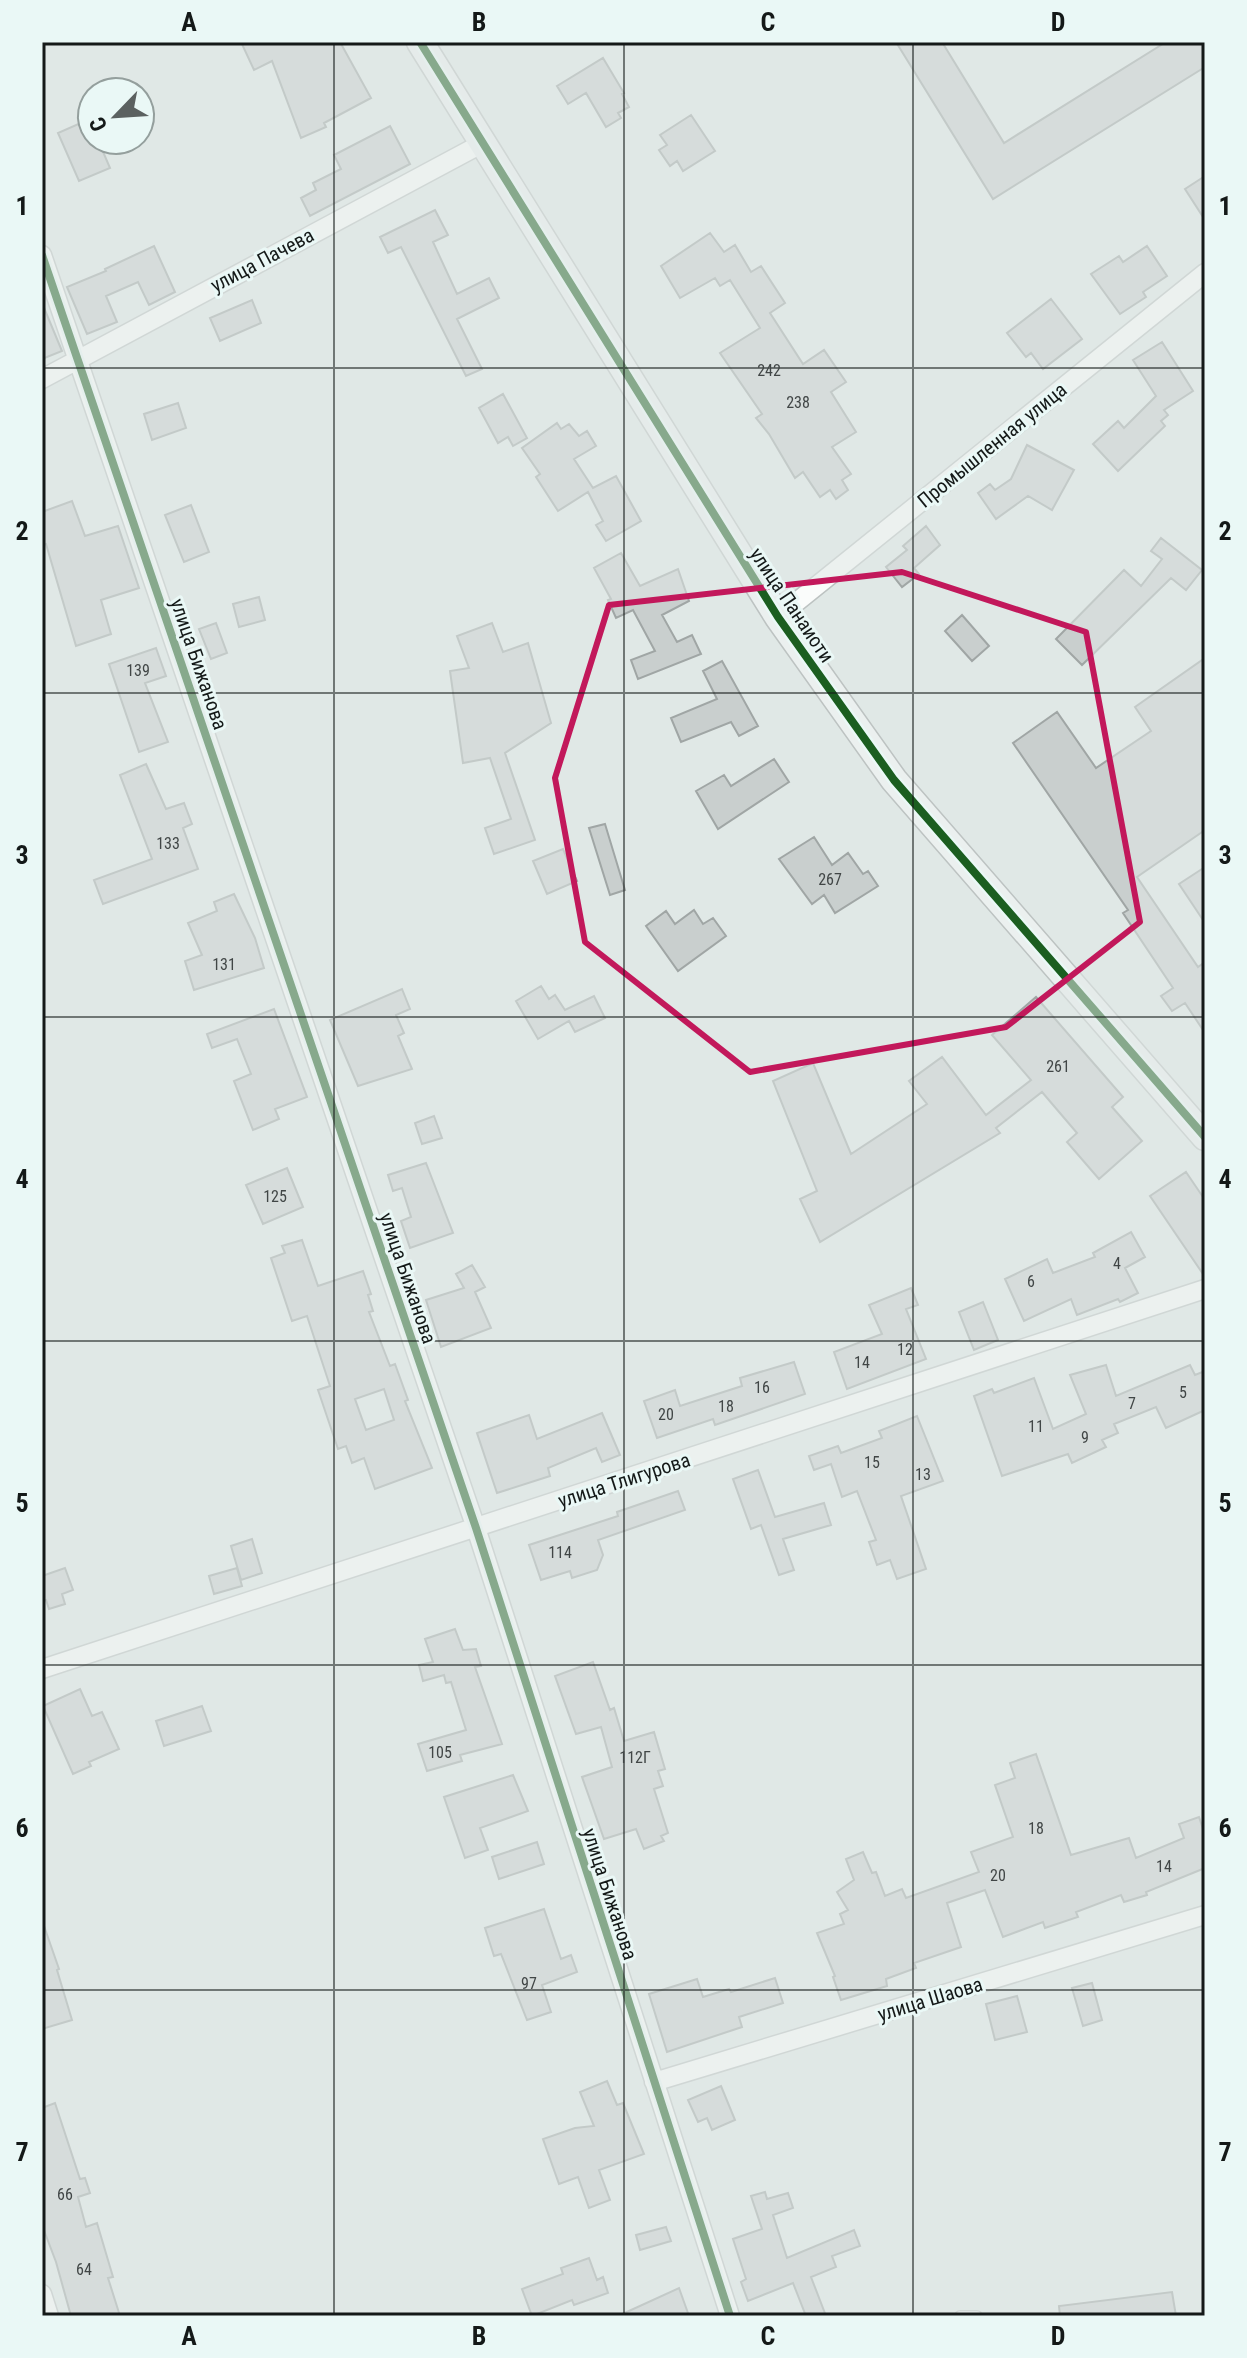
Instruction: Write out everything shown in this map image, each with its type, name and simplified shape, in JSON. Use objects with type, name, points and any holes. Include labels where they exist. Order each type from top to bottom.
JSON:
[{"type":"street","name":"улица Панаиоти","points":[[420,42],[778,617],[894,780],[1205,1137]]},
{"type":"street","name":"улица Пачева","points":[[42,379],[78,357],[483,143]]},
{"type":"street","name":"улица Бижанова","points":[[42,255],[476,1528],[730,2316]]},
{"type":"street","name":"Промышленная улица","points":[[778,617],[1205,273]]},
{"type":"street","name":"улица Тлигурова","points":[[42,1669],[1205,1289]]},
{"type":"street","name":"улица Шаова","points":[[654,2082],[1205,1915]]},
{"type":"street","points":[[42,2294],[49,2316]]},
{"type":"lane","points":[[960,2316],[977,2316]]},
{"type":"highlighted area","points":[[902,572],[1086,632],[1140,922],[1006,1027],[750,1072],[585,942],[555,778],[609,605]]},
{"type":"building","points":[[241,42],[340,42],[371,98],[324,123],[326,127],[301,138],[272,61],[254,70]]},
{"type":"building","points":[[896,42],[942,42],[1004,143],[1166,42],[1205,42],[1205,67],[993,199]]},
{"type":"building","points":[[603,58],[629,107],[618,113],[621,118],[606,127],[586,93],[568,104],[557,86]]},
{"type":"building","points":[[691,115],[715,151],[683,171],[677,161],[670,166],[659,150],[667,145],[660,135]]},
{"type":"building","points":[[76,125],[76,156],[105,156],[110,168],[79,181],[58,133]]},
{"type":"building","points":[[390,126],[410,164],[310,216],[301,198],[316,190],[313,183],[341,169],[334,155]]},
{"type":"building","points":[[1205,176],[1205,220],[1185,189]]},
{"type":"building","points":[[435,210],[448,235],[433,242],[457,294],[489,278],[499,298],[457,319],[482,369],[466,376],[401,247],[388,253],[380,237]]},
{"type":"building","points":[[710,233],[724,252],[735,245],[751,272],[761,266],[785,303],[770,313],[803,364],[824,350],[846,382],[831,392],[856,432],[832,447],[851,474],[842,480],[848,490],[836,499],[830,490],[820,497],[803,472],[795,478],[756,418],[762,414],[720,353],[760,328],[730,280],[720,286],[715,278],[680,298],[661,266]]},
{"type":"building","points":[[154,246],[175,292],[149,305],[138,282],[106,296],[117,322],[87,334],[67,287]]},
{"type":"building","points":[[1147,246],[1167,276],[1143,292],[1146,297],[1120,314],[1091,274],[1119,256],[1123,262]]},
{"type":"building","points":[[1051,299],[1082,339],[1043,369],[1031,353],[1026,357],[1007,333]]},
{"type":"building","points":[[252,300],[261,323],[220,341],[210,318]]},
{"type":"building","points":[[42,303],[62,351],[42,359]]},
{"type":"building","points":[[1162,342],[1193,391],[1164,410],[1168,415],[1161,421],[1165,426],[1118,471],[1093,444],[1118,421],[1124,428],[1156,396],[1133,360]]},
{"type":"building","points":[[503,394],[527,438],[513,446],[508,437],[498,443],[479,408]]},
{"type":"building","points":[[178,403],[186,428],[152,440],[144,414]]},
{"type":"building","points":[[557,423],[561,429],[569,424],[579,436],[587,431],[596,446],[574,459],[593,488],[616,476],[641,521],[606,541],[596,525],[603,521],[588,492],[558,511],[536,477],[540,474],[522,448]]},
{"type":"building","points":[[1027,445],[1074,470],[1052,510],[1028,496],[996,519],[978,493],[990,484],[995,490],[1011,479]]},
{"type":"building","points":[[72,501],[85,536],[118,526],[139,588],[101,600],[111,634],[76,646],[46,544],[42,545],[42,512]]},
{"type":"building","points":[[191,505],[209,552],[184,562],[165,515]]},
{"type":"building","points":[[926,526],[940,545],[914,568],[919,574],[902,587],[886,567],[907,550],[903,546]]},
{"type":"building","points":[[1161,538],[1202,570],[1186,590],[1171,578],[1082,665],[1056,639],[1124,570],[1141,586],[1162,559],[1151,551]]},
{"type":"building","points":[[621,553],[640,586],[678,569],[689,601],[662,615],[677,642],[692,635],[701,654],[638,679],[631,660],[655,651],[633,610],[616,618],[608,600],[611,599],[594,568]]},
{"type":"building","points":[[259,597],[265,620],[239,627],[233,604]]},
{"type":"building","points":[[962,615],[989,646],[972,661],[945,631]]},
{"type":"building","points":[[216,623],[227,653],[211,659],[199,629]]},
{"type":"building","points":[[492,623],[503,652],[528,643],[551,723],[505,753],[535,840],[494,854],[485,828],[511,819],[490,758],[463,763],[450,671],[469,668],[457,636]]},
{"type":"building","points":[[156,648],[166,676],[145,683],[168,742],[139,752],[109,664]]},
{"type":"building","points":[[1205,658],[1205,830],[1137,877],[1198,967],[1205,962],[1205,1033],[1185,1003],[1172,1011],[1161,996],[1173,988],[1123,913],[1128,910],[1013,743],[1057,712],[1096,768],[1151,731],[1135,707]]},
{"type":"building","points":[[722,661],[758,726],[739,736],[731,722],[681,742],[671,718],[717,699],[703,671]]},
{"type":"building","points":[[774,759],[789,782],[718,829],[696,791],[724,775],[731,786]]},
{"type":"building","points":[[146,764],[166,809],[184,803],[192,824],[183,828],[198,869],[103,904],[94,880],[152,859],[120,775]]},
{"type":"building","points":[[605,824],[625,890],[610,895],[589,828]]},
{"type":"building","points":[[814,837],[832,865],[848,853],[863,874],[868,871],[878,886],[835,913],[824,895],[812,904],[779,859]]},
{"type":"building","points":[[563,849],[577,881],[547,894],[533,861]]},
{"type":"building","points":[[1205,867],[1205,923],[1179,884]]},
{"type":"building","points":[[234,894],[255,938],[264,968],[194,990],[185,961],[202,955],[188,923],[217,911],[214,902]]},
{"type":"building","points":[[694,910],[703,924],[713,918],[726,936],[678,971],[646,926],[666,911],[675,924]]},
{"type":"building","points":[[541,986],[549,999],[555,995],[565,1010],[594,996],[605,1018],[575,1032],[569,1021],[538,1039],[516,1001]]},
{"type":"building","points":[[402,989],[410,1009],[396,1015],[404,1033],[398,1036],[412,1069],[358,1086],[330,1020]]},
{"type":"building","points":[[1036,997],[1123,1097],[1112,1107],[1142,1141],[1099,1179],[1067,1142],[1077,1133],[1042,1092],[996,1128],[1000,1133],[820,1242],[800,1199],[817,1191],[773,1081],[813,1063],[851,1154],[927,1104],[909,1081],[942,1057],[986,1115],[1031,1080],[992,1035]]},
{"type":"building","points":[[274,1009],[307,1097],[275,1109],[279,1119],[253,1130],[234,1081],[251,1074],[237,1039],[212,1048],[207,1034]]},
{"type":"building","points":[[434,1116],[442,1138],[422,1144],[415,1123]]},
{"type":"building","points":[[426,1163],[453,1233],[410,1248],[401,1221],[411,1217],[402,1188],[393,1191],[388,1175]]},
{"type":"building","points":[[287,1168],[303,1207],[263,1224],[246,1185]]},
{"type":"building","points":[[1186,1172],[1205,1200],[1205,1277],[1150,1196]]},
{"type":"building","points":[[1131,1232],[1145,1257],[1125,1268],[1138,1293],[1077,1315],[1071,1299],[1024,1321],[1005,1279],[1047,1259],[1053,1273],[1095,1257],[1093,1253]]},
{"type":"building","points":[[302,1240],[318,1286],[363,1271],[371,1294],[368,1295],[373,1311],[369,1312],[390,1366],[395,1364],[408,1400],[405,1401],[432,1468],[375,1489],[364,1458],[352,1463],[346,1446],[338,1449],[318,1390],[330,1386],[307,1316],[292,1321],[271,1258],[285,1253],[282,1246]],"holes":[[[384,1389],[394,1420],[366,1430],[355,1399]]]},
{"type":"building","points":[[472,1265],[485,1287],[475,1292],[491,1328],[441,1347],[426,1300],[464,1288],[456,1274]]},
{"type":"building","points":[[911,1288],[918,1305],[906,1309],[926,1359],[847,1389],[834,1352],[882,1334],[869,1305]]},
{"type":"building","points":[[983,1302],[998,1340],[974,1350],[959,1312]]},
{"type":"building","points":[[794,1362],[805,1394],[715,1425],[713,1419],[657,1438],[644,1401],[675,1390],[680,1406],[742,1386],[740,1378]]},
{"type":"building","points":[[1106,1365],[1116,1396],[1190,1365],[1195,1375],[1205,1371],[1205,1410],[1166,1428],[1156,1407],[1114,1424],[1118,1433],[1102,1440],[1106,1447],[1072,1463],[1068,1454],[1002,1476],[974,1396],[992,1389],[994,1393],[1034,1378],[1053,1429],[1086,1414],[1070,1375]]},
{"type":"building","points":[[602,1413],[620,1455],[602,1462],[596,1448],[548,1468],[550,1476],[497,1493],[477,1433],[529,1415],[537,1439]]},
{"type":"building","points":[[917,1416],[943,1481],[901,1496],[926,1569],[897,1579],[890,1560],[877,1565],[869,1542],[876,1540],[857,1491],[842,1497],[831,1464],[814,1470],[809,1456],[838,1446],[841,1453],[882,1438],[879,1431]]},
{"type":"building","points":[[758,1470],[775,1517],[824,1503],[831,1525],[783,1539],[794,1570],[779,1575],[761,1525],[751,1529],[733,1479]]},
{"type":"building","points":[[678,1491],[685,1510],[598,1540],[603,1555],[597,1570],[572,1578],[570,1571],[541,1580],[529,1545],[618,1516],[617,1512]]},
{"type":"building","points":[[252,1539],[262,1573],[241,1580],[231,1546]]},
{"type":"building","points":[[65,1568],[73,1590],[62,1594],[65,1604],[49,1609],[46,1600],[42,1601],[42,1576]]},
{"type":"building","points":[[237,1568],[242,1586],[214,1594],[209,1576]]},
{"type":"building","points":[[455,1629],[463,1650],[476,1649],[481,1666],[475,1667],[502,1744],[460,1755],[462,1761],[427,1771],[418,1744],[466,1730],[451,1682],[446,1683],[444,1675],[423,1681],[419,1665],[433,1662],[425,1639]]},
{"type":"building","points":[[593,1662],[610,1710],[614,1708],[624,1741],[654,1732],[665,1769],[658,1771],[663,1786],[654,1789],[668,1833],[661,1836],[664,1841],[644,1849],[636,1829],[604,1839],[582,1777],[612,1767],[601,1727],[576,1734],[555,1676]]},
{"type":"building","points":[[80,1689],[92,1716],[102,1712],[119,1749],[89,1762],[91,1766],[73,1774],[43,1706]]},
{"type":"building","points":[[202,1706],[211,1731],[164,1746],[156,1721]]},
{"type":"building","points":[[1036,1754],[1071,1855],[1129,1838],[1136,1858],[1184,1838],[1179,1824],[1199,1817],[1205,1835],[1205,1868],[1146,1892],[1147,1895],[1124,1902],[1121,1895],[1076,1912],[1078,1917],[1045,1928],[1043,1922],[1003,1937],[985,1890],[947,1903],[961,1947],[914,1963],[916,1968],[886,1979],[887,1986],[841,2000],[835,1976],[817,1933],[844,1924],[840,1914],[848,1910],[837,1892],[854,1880],[846,1859],[863,1852],[872,1873],[876,1872],[885,1896],[902,1889],[906,1898],[979,1872],[971,1852],[1013,1837],[995,1785],[1015,1778],[1010,1763]]},
{"type":"building","points":[[513,1775],[528,1811],[480,1828],[488,1850],[465,1858],[444,1797]]},
{"type":"building","points":[[537,1842],[544,1864],[499,1879],[492,1857]]},
{"type":"building","points":[[544,1909],[561,1959],[571,1955],[577,1972],[542,1985],[551,2012],[527,2020],[501,1954],[494,1956],[485,1928]]},
{"type":"building","points":[[42,1926],[59,1969],[72,2020],[42,2029]]},
{"type":"building","points":[[775,1978],[783,2003],[739,2017],[742,2027],[667,2052],[649,1994],[697,1979],[703,1997]]},
{"type":"building","points":[[1092,1983],[1102,2020],[1083,2026],[1072,1988]]},
{"type":"building","points":[[1017,1996],[1027,2032],[995,2040],[986,2004]]},
{"type":"building","points":[[607,2081],[617,2105],[623,2103],[644,2154],[599,2170],[610,2200],[589,2208],[578,2177],[559,2184],[543,2139],[575,2128],[594,2126],[580,2092]]},
{"type":"building","points":[[721,2086],[735,2120],[712,2130],[707,2118],[698,2122],[688,2100]]},
{"type":"building","points":[[55,2103],[80,2179],[85,2178],[90,2193],[78,2197],[86,2227],[97,2223],[113,2277],[108,2278],[120,2316],[71,2316],[42,2225],[42,2108]]},
{"type":"building","points":[[765,2192],[767,2199],[788,2193],[793,2208],[773,2215],[787,2258],[854,2230],[860,2246],[832,2256],[836,2267],[811,2277],[826,2316],[806,2316],[793,2283],[748,2301],[741,2282],[746,2279],[733,2239],[762,2229],[751,2196]]},
{"type":"building","points":[[666,2227],[671,2241],[640,2250],[636,2235]]},
{"type":"building","points":[[589,2258],[597,2280],[603,2277],[608,2293],[574,2305],[572,2300],[532,2316],[522,2289],[563,2274],[561,2268]]},
{"type":"building","points":[[679,2288],[689,2316],[618,2316]]},
{"type":"building","points":[[1172,2292],[1176,2316],[1060,2316],[1059,2306]]},
{"type":"cycle path","points":[[420,42],[778,617],[894,780],[1205,1137]]},
{"type":"cycle path","points":[[42,255],[476,1528],[730,2316]]}]
